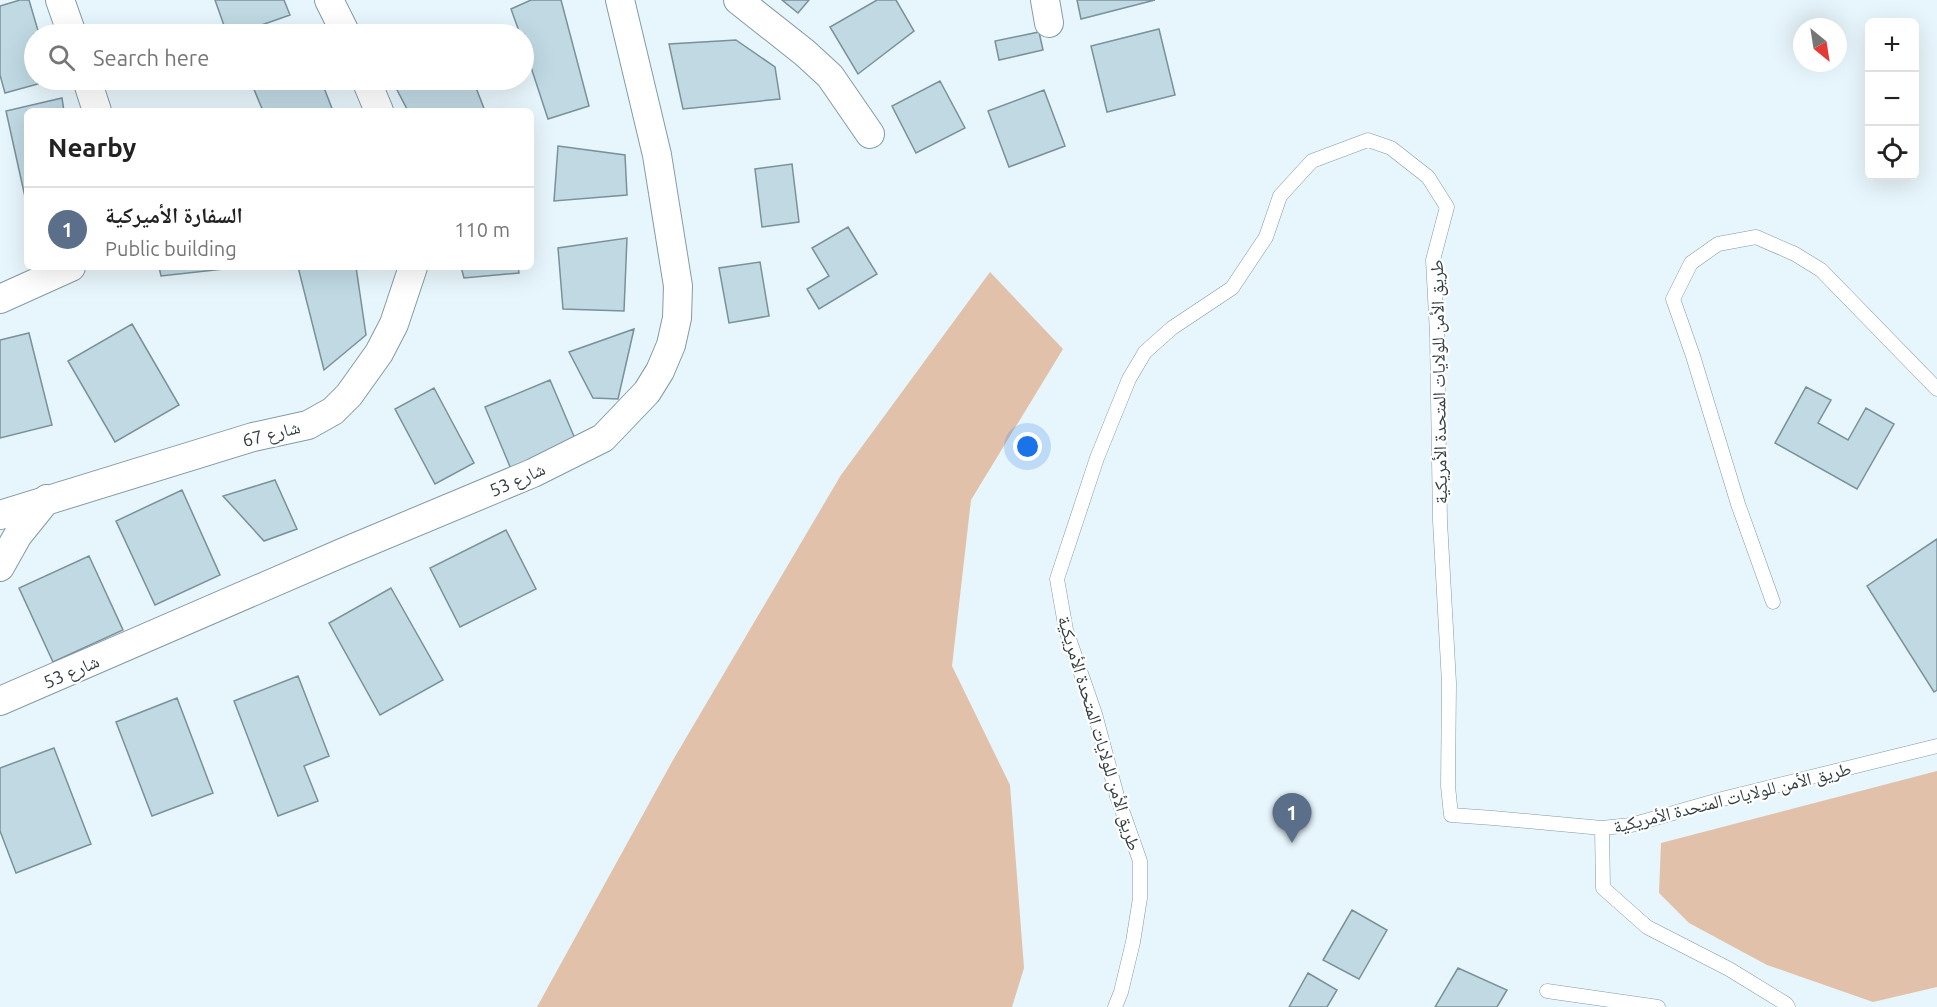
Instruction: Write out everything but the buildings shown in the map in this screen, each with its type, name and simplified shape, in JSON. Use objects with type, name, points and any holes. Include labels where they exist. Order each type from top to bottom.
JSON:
[{"type":"street","points":[[60,0],[68,24]]},
{"type":"street","points":[[329,0],[341,24]]},
{"type":"street","name":"شارع 53","points":[[0,701],[533,473],[603,438],[647,392],[660,371],[671,345],[677,318],[678,286],[657,155],[620,0]]},
{"type":"street","points":[[738,0],[805,53],[830,76],[870,134]]},
{"type":"street","points":[[90,90],[96,108]]},
{"type":"street","points":[[370,90],[378,108]]},
{"type":"street","points":[[0,299],[64,270]]},
{"type":"street","name":"شارع 67","points":[[0,515],[253,437],[308,424],[333,411],[349,395],[379,353],[394,324],[412,270]]},
{"type":"street","points":[[0,567],[18,535],[47,500]]},
{"type":"lane","name":"طريق الأمن للولايات المتحدة الأمريكية","points":[[1115,1007],[1133,942],[1140,898],[1140,861],[1117,796],[1095,714],[1066,630],[1057,579],[1097,458],[1129,379],[1145,352],[1172,328],[1232,288],[1266,237],[1280,196],[1312,161],[1368,140],[1391,148],[1428,177],[1447,207],[1433,260],[1437,334],[1440,521],[1449,683],[1448,786],[1451,815],[1602,828],[1631,825],[1726,798],[1937,746]]},
{"type":"lane","points":[[1773,602],[1738,504],[1693,356],[1672,299],[1691,263],[1718,244],[1756,237],[1795,254],[1821,270],[1937,389]]},
{"type":"lane","points":[[1602,828],[1603,888],[1647,927],[1729,969],[1788,1007]]},
{"type":"lane","points":[[1547,991],[1658,1007]]},
{"type":"shaded area","points":[[990,272],[1063,349],[971,500],[952,666],[1010,785],[1024,968],[1012,1007],[537,1007],[673,760],[841,475]]},
{"type":"shaded area","points":[[1937,771],[1937,987],[1873,1002],[1767,965],[1689,923],[1659,893],[1661,843]]},
{"type":"place","name":"السفارة الأميركية","points":[[1292,843]]}]
